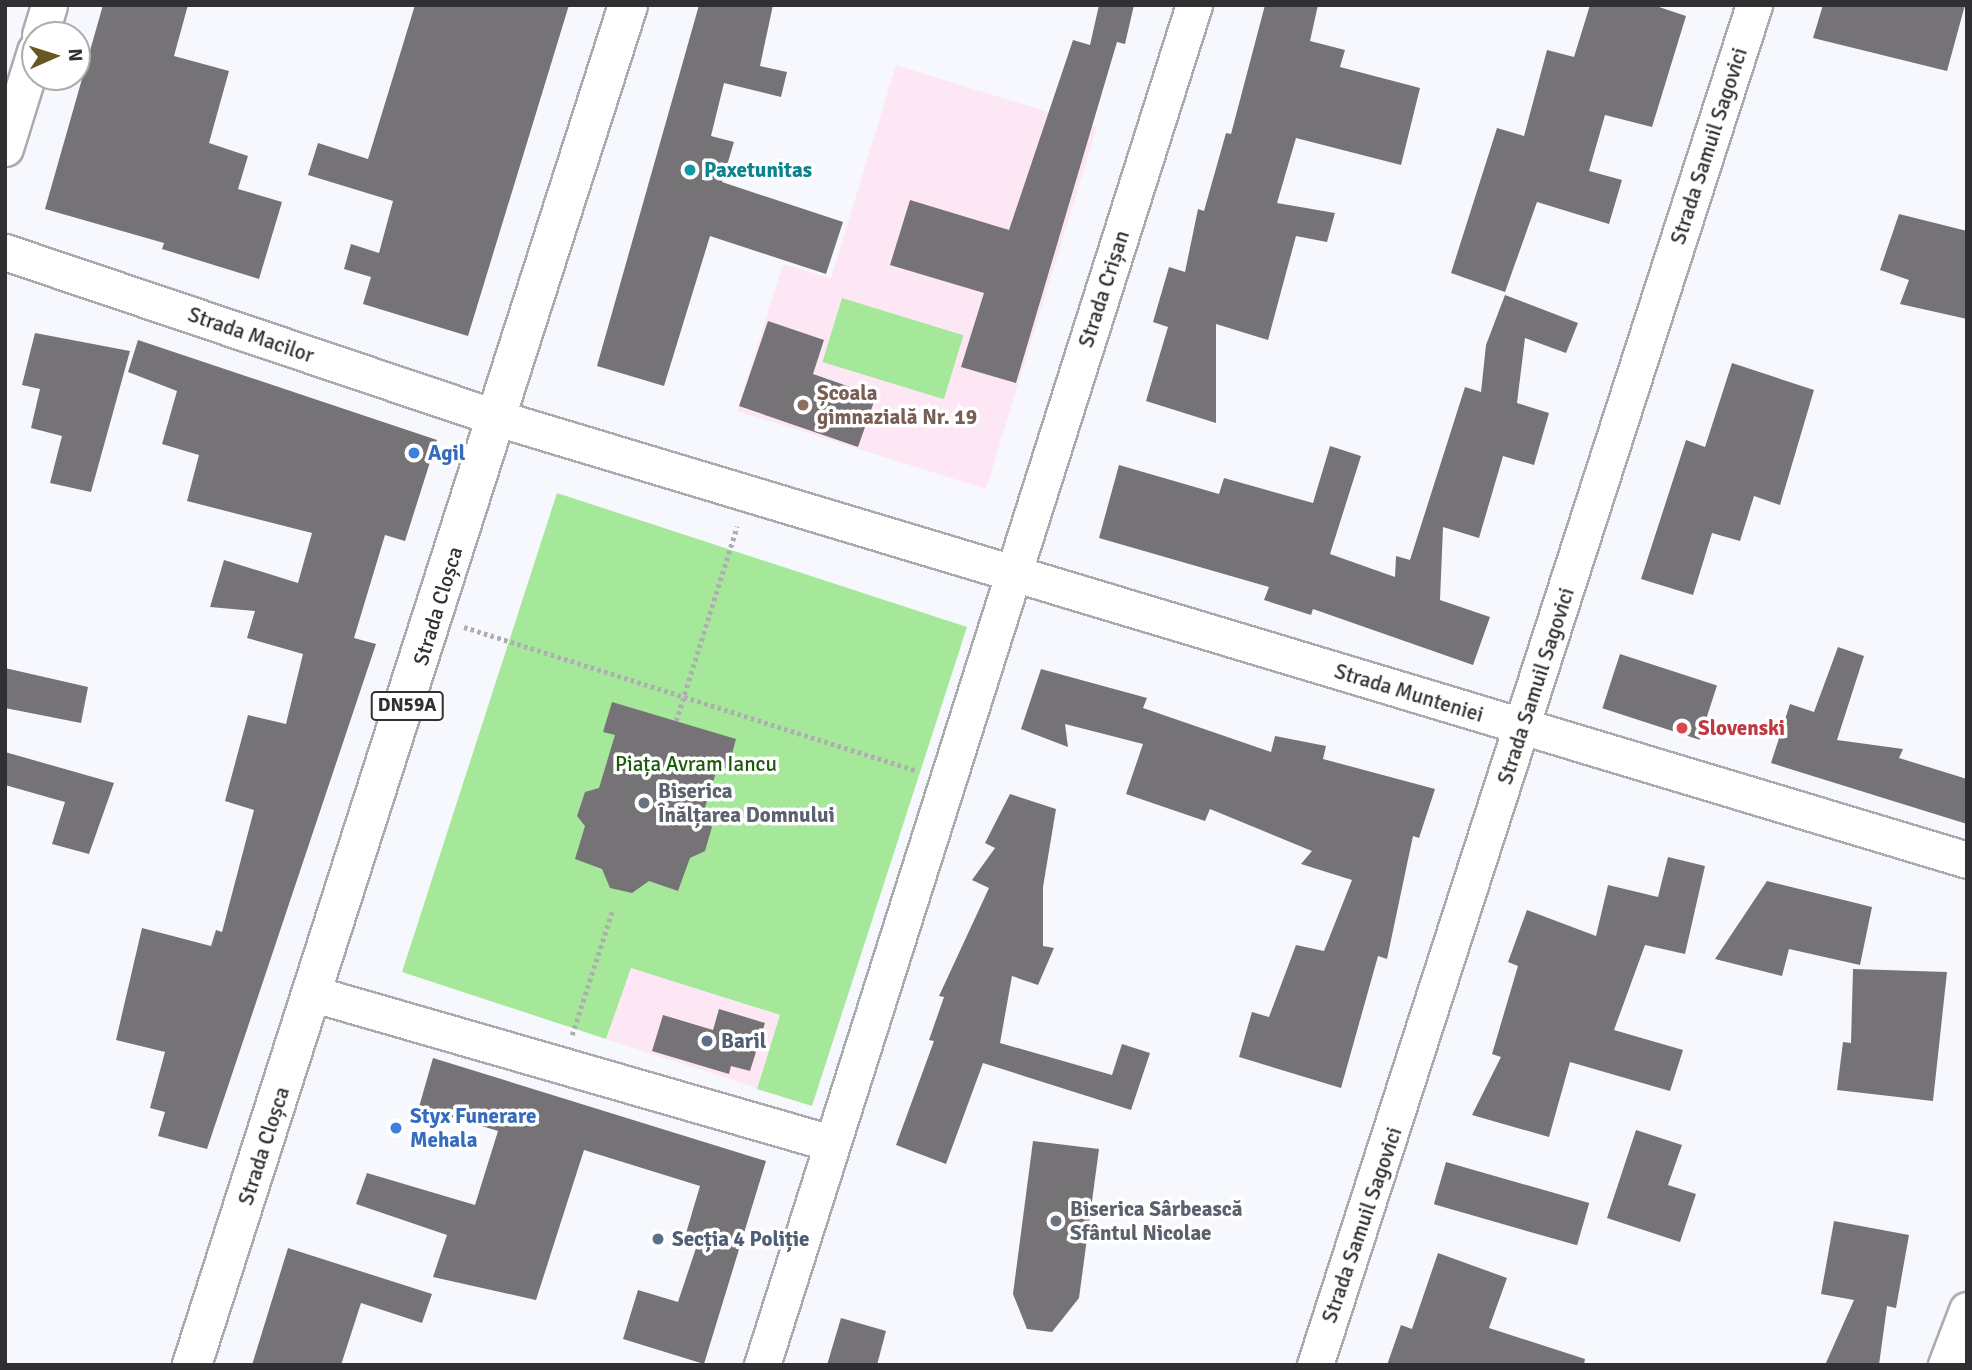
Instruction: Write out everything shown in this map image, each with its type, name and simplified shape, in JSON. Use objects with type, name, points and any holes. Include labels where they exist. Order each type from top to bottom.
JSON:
[{"type":"main road","name":"Strada Cloșca","points":[[192,1365],[435,618],[628,5]]},
{"type":"street","name":"Strada Crișan","points":[[1014,573],[1194,5]]},
{"type":"street","name":"Strada Samuil Sagovici","points":[[1315,1365],[1523,728],[1754,5]]},
{"type":"street","points":[[5,148],[23,91]]},
{"type":"street","name":"Strada Macilor","points":[[5,251],[497,418]]},
{"type":"street","points":[[497,418],[1014,573],[762,1365]]},
{"type":"street","name":"Strada Munteniei","points":[[1014,573],[1967,860]]},
{"type":"street","points":[[314,994],[564,1061],[831,1143]]},
{"type":"street","points":[[1946,1365],[1967,1310]]},
{"type":"path","points":[[676,722],[683,693],[749,492]]},
{"type":"path","points":[[435,618],[683,693],[930,775]]},
{"type":"path","points":[[564,1061],[613,909]]},
{"type":"shaded area","points":[[896,65],[1097,127],[986,489],[737,411],[783,264],[831,278]]},
{"type":"shaded area","points":[[630,967],[780,1016],[757,1088],[607,1039]]},
{"type":"green space","points":[[842,298],[963,335],[944,399],[822,362]]},
{"type":"green space","name":"Piața Avram Iancu","points":[[557,493],[967,627],[812,1106],[757,1089],[780,1015],[631,968],[606,1039],[402,972]]},
{"type":"building","points":[[103,5],[188,5],[174,56],[229,71],[209,143],[248,156],[238,189],[282,202],[259,279],[162,249],[164,243],[45,209],[79,91],[91,91],[91,47]]},
{"type":"building","points":[[415,5],[569,5],[468,336],[363,304],[371,277],[344,269],[351,244],[379,253],[393,201],[308,175],[318,143],[368,159]]},
{"type":"building","points":[[699,5],[773,5],[760,66],[787,72],[781,97],[724,83],[711,136],[734,142],[722,182],[843,222],[826,274],[710,236],[664,386],[597,366]]},
{"type":"building","points":[[1099,5],[1134,5],[1125,44],[1117,42],[1016,383],[961,367],[984,293],[890,265],[910,200],[1009,230],[1073,40],[1090,45]]},
{"type":"building","points":[[1265,5],[1318,5],[1310,41],[1345,50],[1340,67],[1420,88],[1401,165],[1296,138],[1277,203],[1335,213],[1327,242],[1296,236],[1268,340],[1216,324],[1216,423],[1146,401],[1168,327],[1153,322],[1169,267],[1185,272],[1198,209],[1204,211],[1226,133],[1231,134]]},
{"type":"building","points":[[1590,5],[1653,5],[1686,16],[1652,127],[1605,115],[1589,171],[1622,180],[1609,224],[1537,202],[1505,292],[1451,273],[1497,128],[1524,136],[1547,50],[1574,57]]},
{"type":"building","points":[[1823,5],[1965,5],[1947,71],[1813,38]]},
{"type":"building","points":[[1899,214],[1967,231],[1967,319],[1900,304],[1909,280],[1880,270]]},
{"type":"building","points":[[1505,295],[1578,323],[1566,353],[1525,338],[1517,403],[1549,413],[1534,465],[1503,456],[1479,538],[1443,527],[1440,600],[1490,617],[1473,665],[1313,609],[1311,615],[1264,600],[1269,587],[1099,538],[1119,465],[1219,494],[1224,478],[1313,503],[1330,446],[1361,456],[1330,554],[1395,577],[1396,556],[1410,560],[1465,387],[1481,392],[1486,345]]},
{"type":"building","points":[[768,321],[824,340],[813,374],[876,396],[858,447],[739,406]]},
{"type":"building","points":[[35,333],[130,351],[91,492],[50,483],[62,436],[31,428],[40,389],[22,385]]},
{"type":"building","points":[[138,340],[437,440],[405,541],[385,535],[354,638],[376,644],[207,1149],[158,1136],[165,1112],[150,1108],[165,1052],[116,1040],[142,928],[211,946],[216,930],[222,932],[254,810],[225,801],[248,715],[286,724],[303,654],[247,638],[255,611],[210,607],[224,560],[298,583],[312,533],[187,501],[199,455],[162,444],[177,391],[128,372]]},
{"type":"building","points":[[1732,363],[1814,390],[1780,505],[1754,496],[1740,541],[1712,533],[1693,595],[1641,579],[1686,440],[1705,447]]},
{"type":"building","points":[[1838,647],[1864,656],[1837,740],[1903,749],[1899,758],[1967,779],[1967,824],[1771,763],[1790,704],[1814,712]]},
{"type":"building","points":[[1620,654],[1717,686],[1699,740],[1602,708]]},
{"type":"building","points":[[5,668],[88,687],[81,723],[5,708]]},
{"type":"building","points":[[1041,669],[1147,698],[1143,708],[1271,752],[1275,736],[1326,746],[1323,759],[1435,789],[1419,838],[1413,836],[1387,959],[1378,956],[1341,1088],[1239,1057],[1252,1012],[1269,1017],[1296,945],[1324,951],[1352,880],[1301,864],[1312,851],[1210,809],[1205,821],[1126,794],[1143,744],[1065,724],[1068,747],[1021,729]]},
{"type":"building","name":"Biserica Înălțarea Domnului","points":[[612,702],[736,739],[728,769],[718,766],[703,814],[712,827],[705,851],[690,858],[678,891],[649,881],[632,893],[610,888],[602,869],[575,859],[585,826],[577,816],[585,792],[599,788],[615,735],[603,732]]},
{"type":"building","points":[[5,752],[114,783],[89,854],[52,844],[65,802],[5,785]]},
{"type":"building","points":[[1010,794],[1056,809],[1043,887],[1043,946],[1054,948],[1038,985],[1012,976],[1000,1043],[1112,1075],[1122,1044],[1150,1053],[1131,1110],[983,1063],[946,1164],[896,1145],[934,1041],[929,1040],[944,997],[939,996],[989,888],[972,880],[995,848],[985,843]]},
{"type":"building","points":[[1668,857],[1705,866],[1685,954],[1645,945],[1614,1030],[1683,1050],[1670,1091],[1570,1062],[1549,1137],[1472,1115],[1501,1057],[1492,1054],[1518,966],[1508,962],[1527,910],[1596,936],[1608,885],[1658,897]]},
{"type":"building","points":[[1767,881],[1872,907],[1860,965],[1789,949],[1782,976],[1715,959]]},
{"type":"building","points":[[1853,969],[1947,972],[1933,1101],[1837,1090],[1843,1042],[1851,1043]]},
{"type":"building","name":"Baril","points":[[719,1009],[765,1023],[750,1071],[731,1066],[729,1074],[652,1051],[663,1015],[713,1030]]},
{"type":"building","points":[[433,1058],[766,1161],[704,1364],[623,1339],[638,1290],[678,1302],[697,1245],[684,1240],[700,1186],[584,1150],[536,1300],[433,1277],[447,1235],[356,1204],[367,1173],[475,1205],[498,1131],[419,1107]]},
{"type":"building","points":[[1636,1130],[1682,1145],[1668,1185],[1696,1194],[1680,1242],[1607,1218]]},
{"type":"building","name":"Biserica Sârbească Sfântul Nicolae","points":[[1033,1141],[1099,1149],[1079,1298],[1052,1332],[1027,1329],[1013,1294]]},
{"type":"building","points":[[1446,1162],[1589,1203],[1577,1245],[1434,1204]]},
{"type":"building","points":[[1834,1221],[1909,1235],[1896,1308],[1887,1306],[1879,1365],[1825,1365],[1854,1300],[1821,1294]]},
{"type":"building","points":[[288,1248],[432,1294],[422,1323],[361,1303],[341,1365],[252,1365]]},
{"type":"building","points":[[1438,1253],[1507,1278],[1489,1328],[1585,1359],[1584,1365],[1387,1365],[1401,1325],[1412,1329]]},
{"type":"building","points":[[841,1318],[886,1331],[877,1365],[827,1365]]},
{"type":"place","name":"Paxetunitas","points":[[690,170]]},
{"type":"place","name":"Școala gimnazială Nr. 19","points":[[803,405]]},
{"type":"place","name":"Agil","points":[[414,453]]},
{"type":"place","name":"Slovenski","points":[[1682,728]]},
{"type":"place","name":"Biserica Înălțarea Domnului","points":[[644,803]]},
{"type":"place","name":"Baril","points":[[707,1041]]},
{"type":"place","name":"Styx Funerare Mehala","points":[[396,1128]]},
{"type":"place","name":"Biserica Sârbească Sfântul Nicolae","points":[[1056,1221]]},
{"type":"place","name":"Secția 4 Poliție","points":[[658,1239]]}]
